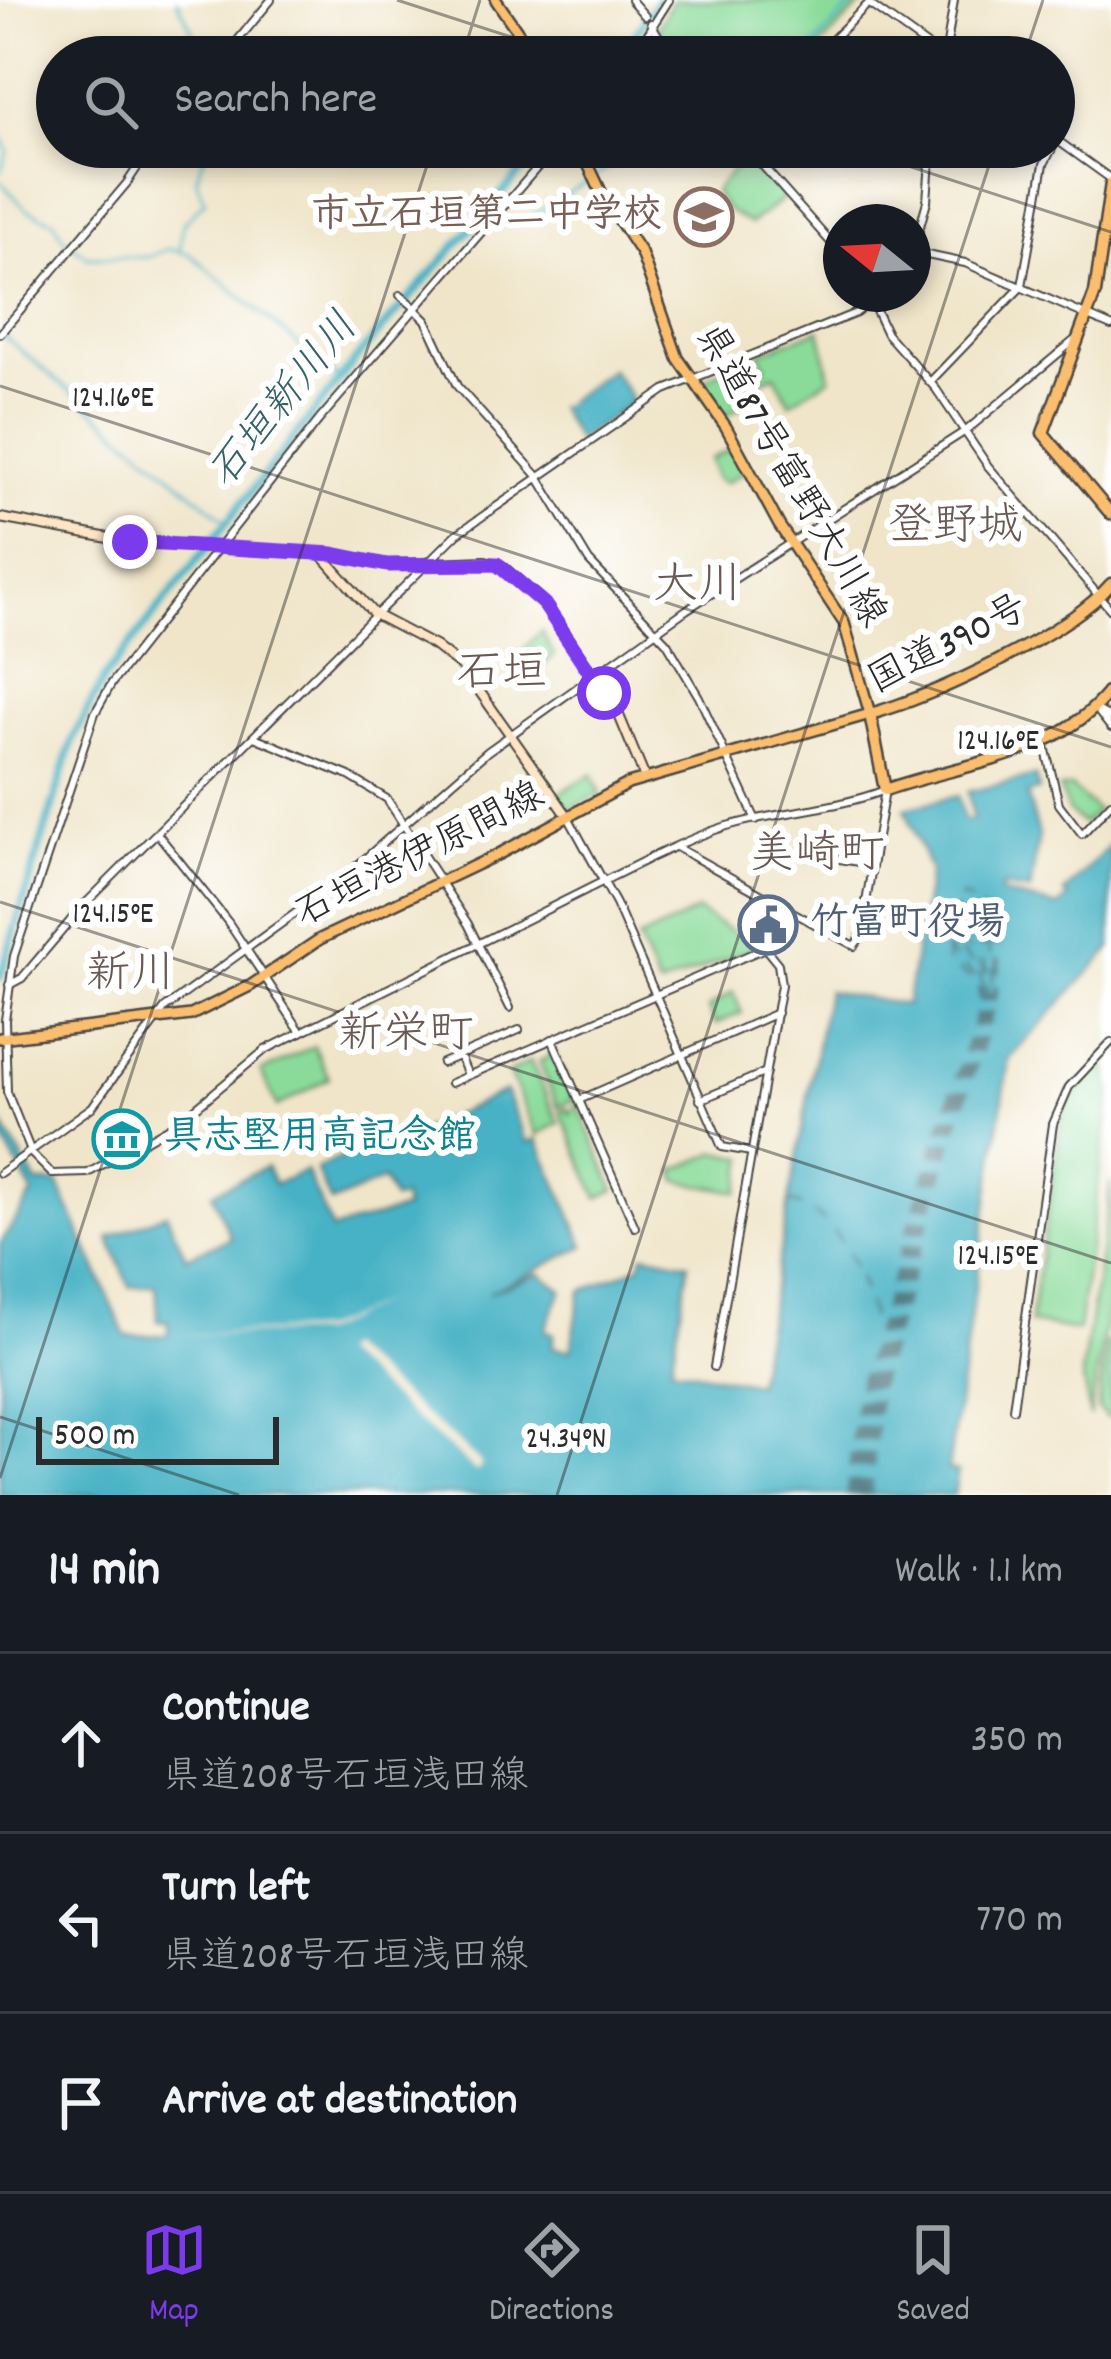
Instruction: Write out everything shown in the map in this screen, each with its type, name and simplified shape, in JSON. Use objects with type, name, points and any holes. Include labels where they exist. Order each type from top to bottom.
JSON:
[{"type":"highway","points":[[1111,181],[1105,242],[1088,314],[1043,434],[1111,514]]},
{"type":"highway","name":"国道390号","points":[[885,790],[870,714],[925,695],[993,661],[1099,598],[1111,584]]},
{"type":"highway","points":[[885,790],[1044,742],[1099,711],[1111,689]]},
{"type":"highway","points":[[885,775],[900,784]]},
{"type":"main road","points":[[496,0],[521,36]]},
{"type":"main road","name":"県道87号富野大川線","points":[[589,168],[641,253],[678,358],[726,427],[792,544],[844,623],[870,714]]},
{"type":"main road","points":[[0,518],[125,542],[424,564],[485,561],[502,566],[544,604],[626,725],[645,778]]},
{"type":"main road","points":[[321,554],[374,614],[454,660],[567,814]]},
{"type":"main road","name":"石垣港伊原間線","points":[[2,1038],[191,1015],[266,976],[320,939],[645,778],[870,714]]},
{"type":"street","points":[[241,36],[271,0]]},
{"type":"street","points":[[631,0],[658,36]]},
{"type":"street","points":[[643,36],[669,0]]},
{"type":"street","points":[[948,36],[954,0]]},
{"type":"street","points":[[836,36],[870,2],[916,36]]},
{"type":"street","points":[[1075,156],[1111,181]]},
{"type":"street","points":[[0,334],[137,168]]},
{"type":"street","points":[[536,168],[413,306],[218,548],[95,713],[9,985],[2,1082],[29,1155],[52,1174],[88,1173],[180,1121],[239,1067],[301,1032],[676,847],[756,820],[885,790]]},
{"type":"street","points":[[765,168],[823,234]]},
{"type":"street","points":[[925,204],[930,168]]},
{"type":"street","points":[[931,382],[1022,286],[1043,168]]},
{"type":"street","points":[[931,256],[1022,286],[1111,326]]},
{"type":"street","points":[[400,295],[426,320],[458,386],[537,475],[589,561],[629,610],[657,631],[689,677],[756,820]]},
{"type":"street","points":[[9,985],[22,978],[82,907],[424,564],[537,475],[691,377],[838,312]]},
{"type":"street","points":[[877,312],[887,334],[931,382],[994,474],[1111,610]]},
{"type":"street","points":[[0,1172],[92,1106],[165,1008],[337,883],[511,734],[657,631],[967,430],[1080,335]]},
{"type":"street","points":[[1099,711],[1111,723]]},
{"type":"street","points":[[254,737],[377,790],[404,822],[479,945],[510,1008]]},
{"type":"street","points":[[1044,742],[1059,803],[1082,834],[1111,802]]},
{"type":"street","points":[[676,847],[852,947],[860,938],[885,790]]},
{"type":"street","points":[[870,796],[882,810]]},
{"type":"street","points":[[567,814],[606,883],[722,1147],[751,1152]]},
{"type":"street","points":[[157,833],[246,946],[301,1032]]},
{"type":"street","points":[[814,855],[872,864]]},
{"type":"street","points":[[451,1083],[765,948],[778,964],[777,1013],[714,1366]]},
{"type":"street","points":[[165,1008],[170,1020]]},
{"type":"street","points":[[579,1100],[777,1013]]},
{"type":"street","points":[[140,1022],[147,1027],[147,1036]]},
{"type":"street","points":[[442,1063],[519,1030]]},
{"type":"street","points":[[450,1034],[468,1076]]},
{"type":"street","points":[[552,1039],[635,1227]]},
{"type":"street","points":[[1013,1409],[1053,1124],[1069,1088],[1111,1042]]},
{"type":"street","points":[[700,1100],[766,1072]]},
{"type":"green space","points":[[673,0],[866,0],[831,36],[662,36],[658,28]]},
{"type":"green space","points":[[734,168],[759,168],[786,197],[750,224],[727,210],[714,192]]},
{"type":"green space","points":[[820,329],[830,378],[790,403],[775,375],[757,382],[753,374],[766,367],[759,353]]},
{"type":"green space","points":[[741,361],[760,394],[724,417],[699,382]]},
{"type":"green space","points":[[731,449],[747,470],[725,483],[716,479],[710,459]]},
{"type":"green space","points":[[541,631],[554,655],[527,682],[516,672],[515,659]]},
{"type":"green space","points":[[592,774],[601,794],[567,809],[558,794]]},
{"type":"green space","points":[[1071,787],[1097,811],[1083,824],[1068,811],[1060,789]]},
{"type":"green space","points":[[697,911],[757,946],[659,987],[638,940]]},
{"type":"green space","points":[[733,992],[742,1013],[715,1024],[708,1008]]},
{"type":"green space","points":[[550,1043],[575,1099],[558,1107],[539,1061],[551,1056]]},
{"type":"green space","points":[[314,1046],[329,1078],[277,1107],[261,1072]]},
{"type":"green space","points":[[530,1061],[559,1123],[537,1135],[509,1073]]},
{"type":"green space","points":[[1106,1067],[1111,1090],[1078,1331],[1030,1323],[1063,1112],[1096,1068]]},
{"type":"green space","points":[[577,1103],[615,1190],[598,1198],[560,1111],[566,1108],[570,1114]]},
{"type":"green space","points":[[717,1152],[745,1158],[739,1192],[678,1181],[675,1170]]},
{"type":"green space","points":[[1111,1181],[1111,1290],[1090,1416],[1082,1375]]},
{"type":"green space","points":[[1106,1343],[1111,1344],[1111,1417],[1107,1418],[1098,1409]]},
{"type":"water","points":[[611,369],[631,397],[629,405],[577,441],[558,408]]},
{"type":"water","points":[[1035,776],[1039,790],[1027,794],[1039,835],[1030,891],[1002,887],[1000,893],[1059,907],[1068,898],[1064,893],[1111,844],[1111,949],[1009,1059],[948,1470],[958,1472],[954,1495],[0,1495],[0,1244],[33,1193],[0,1134],[0,1120],[37,1183],[58,1183],[126,1336],[168,1335],[168,1321],[158,1321],[156,1285],[130,1287],[109,1238],[166,1213],[186,1257],[231,1238],[212,1193],[266,1167],[274,1184],[306,1171],[332,1230],[405,1209],[402,1198],[393,1200],[383,1180],[331,1203],[316,1169],[410,1126],[414,1134],[505,1091],[527,1142],[537,1139],[585,1246],[488,1293],[539,1273],[562,1290],[545,1330],[554,1334],[552,1347],[571,1350],[581,1291],[640,1266],[643,1254],[689,1263],[671,1367],[756,1384],[827,991],[906,1005],[930,871],[905,808],[958,796],[964,820],[973,819],[968,792]]},
{"type":"pier","points":[[390,1299],[321,1333],[169,1335],[321,1330]]},
{"type":"pier","points":[[345,1347],[481,1463],[480,1468],[476,1471],[340,1353]]},
{"type":"waterway","points":[[177,0],[195,36]]},
{"type":"waterway","name":"石垣新川川","points":[[634,36],[658,0]]},
{"type":"waterway","points":[[823,36],[857,0]]},
{"type":"waterway","points":[[0,133],[8,151],[0,172]]},
{"type":"waterway","points":[[180,249],[183,223],[205,201],[196,179],[200,168]]},
{"type":"waterway","name":"石垣新川川","points":[[0,978],[73,739],[104,678],[360,354],[524,168]]},
{"type":"waterway","points":[[596,176],[607,168]]},
{"type":"waterway","points":[[0,181],[26,209],[54,221],[64,239],[88,257],[149,257],[167,249],[190,254],[340,379]]},
{"type":"waterway","points":[[483,214],[520,223],[589,181]]},
{"type":"waterway","points":[[1,334],[217,513]]},
{"type":"waterway","name":"石垣新川川","points":[[220,516],[226,520]]},
{"type":"ferry route","points":[[867,1495],[876,1393],[995,1004],[1000,956],[987,916],[962,897],[941,924]]},
{"type":"ferry route","points":[[864,1495],[874,1392],[993,1003],[996,960],[990,935],[983,924],[959,909],[947,919]]},
{"type":"ferry route","points":[[943,923],[957,917],[986,941],[992,963],[991,1001]]},
{"type":"ferry route","points":[[858,1495],[868,1392],[989,1002],[984,948],[967,932],[943,924]]},
{"type":"ferry route","points":[[847,1495],[857,1390],[980,1001],[978,984],[948,963],[941,925]]},
{"type":"ferry route","points":[[856,1495],[866,1391],[987,1002],[981,966],[942,925]]},
{"type":"ferry route","points":[[945,931],[981,976],[985,1001]]},
{"type":"ferry route","points":[[850,1495],[860,1390],[983,1001],[981,982],[950,954],[946,943]]},
{"type":"ferry route","points":[[853,1495],[863,1391],[982,1010]]},
{"type":"ferry route","points":[[861,1495],[871,1392],[988,1011]]},
{"type":"ferry route","points":[[788,1202],[807,1209],[837,1236],[857,1273],[874,1332]]},
{"type":"ferry route","points":[[871,1495],[879,1389]]},
{"type":"place","name":"市立石垣第二中学校","points":[[704,217]]},
{"type":"place","name":"竹富町役場","points":[[768,925]]},
{"type":"place","name":"具志堅用高記念館","points":[[122,1139]]},
{"type":"district","name":"登野城","points":[[955,529]]},
{"type":"district","name":"大川","points":[[698,588]]},
{"type":"district","name":"石垣","points":[[502,676]]},
{"type":"district","name":"美崎町","points":[[817,857]]},
{"type":"district","name":"新川","points":[[131,977]]},
{"type":"district","name":"新栄町","points":[[406,1037]]},
{"type":"route","points":[[130,542],[271,554],[333,554],[387,565],[497,564],[544,604],[604,693]]}]
